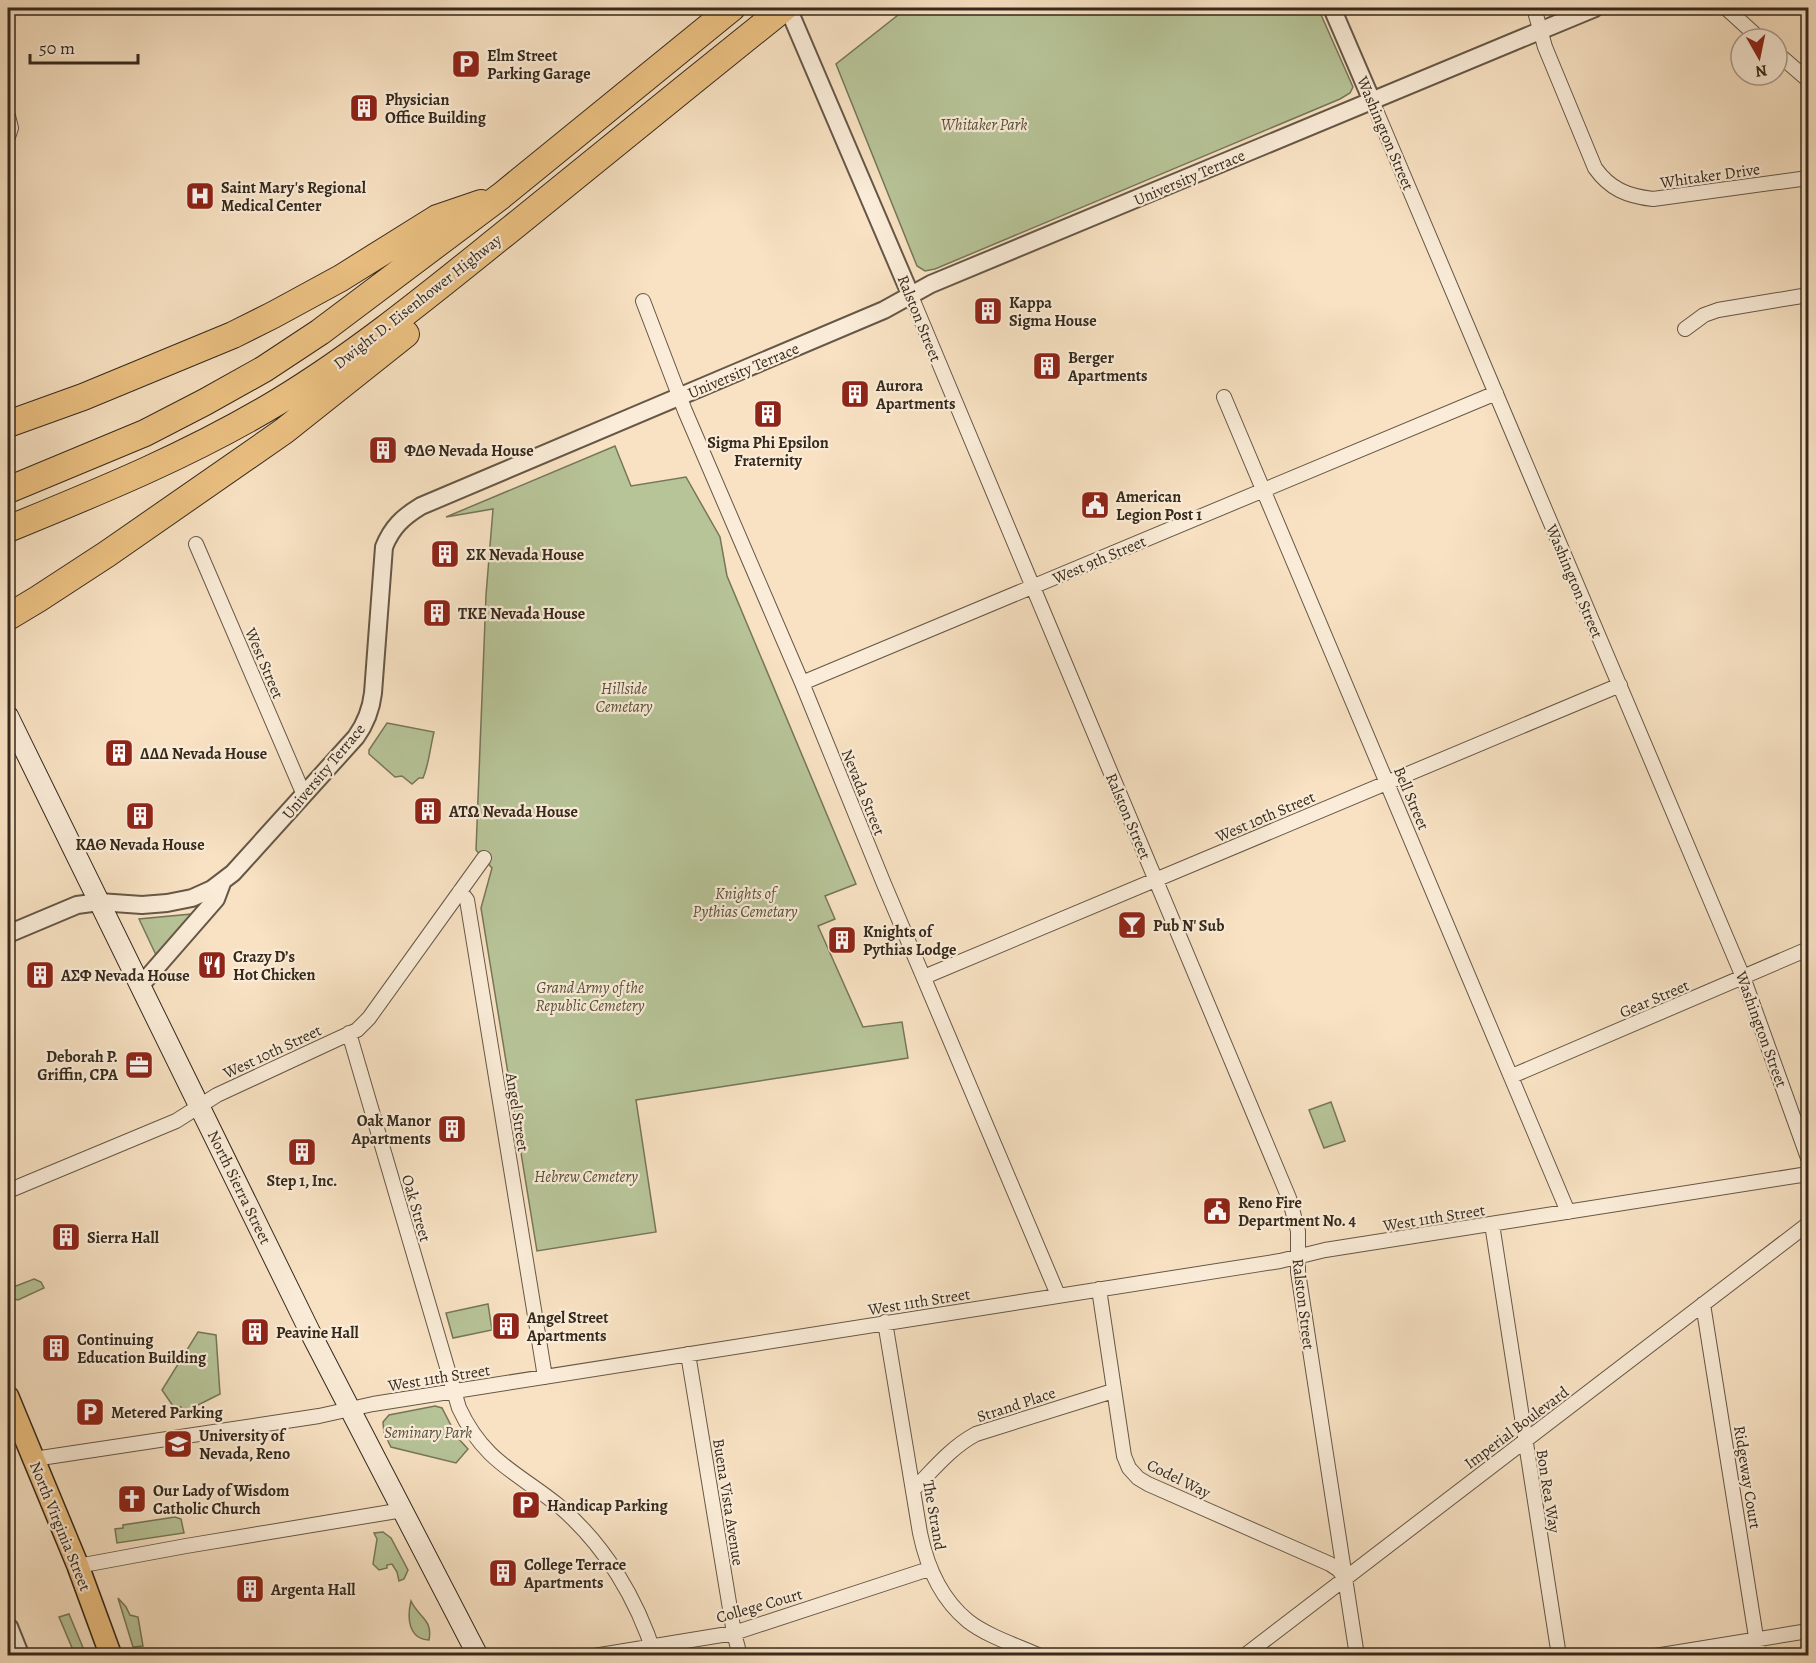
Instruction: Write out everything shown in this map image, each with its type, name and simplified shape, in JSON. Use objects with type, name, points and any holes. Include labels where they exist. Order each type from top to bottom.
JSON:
[{"type":"highway","name":"Dwight D. Eisenhower Highway","points":[[8,490],[145,433],[264,369],[364,301],[501,196],[732,8]]},
{"type":"highway","name":"Dwight D. Eisenhower Highway","points":[[8,529],[189,451],[236,426],[325,372],[411,310],[786,8]]},
{"type":"highway","points":[[8,617],[107,554],[293,424],[581,193],[718,61]]},
{"type":"highway","points":[[8,424],[83,397],[233,335],[341,278],[437,218],[501,196]]},
{"type":"main road","name":"North Sierra Street","points":[[8,716],[310,1332],[478,1656]]},
{"type":"main road","name":"North Virginia Street","points":[[8,1397],[78,1566],[111,1656]]},
{"type":"street","name":"Ralston Street","points":[[786,8],[911,296],[1289,1198],[1298,1231],[1298,1272],[1357,1656]]},
{"type":"street","name":"Washington Street","points":[[1332,8],[1743,977],[1809,1158]]},
{"type":"street","name":"Whitaker Drive","points":[[1534,8],[1545,47],[1595,168],[1602,179],[1616,190],[1634,197],[1653,199],[1809,178]]},
{"type":"street","name":"University Terrace","points":[[99,902],[141,905],[178,902],[204,894],[233,873],[356,737],[370,710],[374,693],[384,547],[395,526],[405,516],[421,506],[884,310],[931,284],[1595,8]]},
{"type":"street","points":[[1726,8],[1747,27]]},
{"type":"street","points":[[1789,63],[1809,80]]},
{"type":"street","points":[[8,116],[11,128],[9,135]]},
{"type":"street","points":[[1685,329],[1704,315],[1718,310],[1809,295]]},
{"type":"street","name":"Nevada Street","points":[[643,301],[698,440],[1058,1295]]},
{"type":"street","name":"West 9th Street","points":[[802,683],[1496,393]]},
{"type":"street","name":"Bell Street","points":[[1224,397],[1568,1212]]},
{"type":"street","name":"West Street","points":[[196,544],[304,795]]},
{"type":"street","name":"West 10th Street","points":[[924,977],[1620,685]]},
{"type":"street","name":"West 10th Street","points":[[8,1191],[176,1121],[217,1095],[364,1024],[484,858]]},
{"type":"street","points":[[141,985],[216,899],[222,882]]},
{"type":"street","name":"Angel Street","points":[[460,891],[468,900],[544,1377]]},
{"type":"street","points":[[8,934],[71,907],[99,902]]},
{"type":"street","name":"Gear Street","points":[[1512,1076],[1809,949]]},
{"type":"street","name":"Oak Street","points":[[349,1033],[465,1422],[497,1462],[560,1507],[587,1534],[611,1564],[640,1615],[654,1651]]},
{"type":"street","name":"West 11th Street","points":[[34,1459],[307,1418],[454,1391],[1809,1174]]},
{"type":"street","name":"Bon Rea Way","points":[[1492,1224],[1559,1656]]},
{"type":"street","name":"Imperial Boulevard","points":[[1244,1656],[1809,1224]]},
{"type":"street","name":"Codel Way","points":[[1099,1289],[1113,1391],[1124,1456],[1129,1468],[1138,1478],[1148,1484],[1330,1564],[1339,1570],[1345,1579]]},
{"type":"street","name":"Ridgeway Court","points":[[1703,1304],[1759,1656]]},
{"type":"street","name":"The Strand","points":[[885,1323],[924,1555],[929,1569],[943,1594],[969,1623],[1040,1656]]},
{"type":"street","name":"Buena Vista Avenue","points":[[688,1354],[734,1633],[740,1656]]},
{"type":"street","name":"Strand Place","points":[[913,1490],[950,1451],[976,1434],[1113,1391]]},
{"type":"street","points":[[78,1566],[403,1510]]},
{"type":"street","name":"College Court","points":[[594,1656],[654,1651],[734,1633],[929,1569]]},
{"type":"street","points":[[8,1624],[12,1626],[24,1656]]},
{"type":"street","points":[[1654,1656],[1809,1632]]},
{"type":"green space","name":"Whitaker Park","points":[[907,8],[1318,8],[1353,87],[1350,93],[1340,99],[935,269],[925,271],[917,266],[836,64]]},
{"type":"green space","name":"Hillside Cemetary","points":[[615,446],[631,486],[686,477],[720,537],[727,576],[856,884],[825,896],[835,919],[818,926],[863,1027],[902,1022],[908,1058],[636,1100],[656,1232],[537,1251],[481,908],[492,868],[476,850],[486,595],[493,509],[446,517]]},
{"type":"green space","points":[[387,723],[434,732],[423,778],[419,778],[412,784],[402,776],[395,777],[369,754],[369,750]]},
{"type":"green space","points":[[192,914],[156,955],[139,919]]},
{"type":"green space","points":[[1331,1102],[1345,1141],[1324,1148],[1309,1110]]},
{"type":"green space","points":[[34,1279],[41,1282],[44,1288],[18,1300],[8,1297],[8,1289]]},
{"type":"green space","points":[[488,1304],[492,1330],[453,1338],[446,1313]]},
{"type":"green space","points":[[198,1332],[216,1335],[220,1394],[184,1412],[181,1407],[173,1406],[162,1390]]},
{"type":"green space","name":"Seminary Park","points":[[435,1406],[442,1408],[457,1437],[468,1449],[456,1463],[391,1447],[384,1433],[383,1422],[389,1415]]},
{"type":"green space","points":[[175,1517],[181,1519],[184,1533],[117,1543],[115,1529],[123,1528],[123,1525]]},
{"type":"green space","points":[[383,1532],[391,1538],[408,1570],[404,1579],[399,1581],[392,1564],[379,1570],[373,1564],[377,1539],[374,1533]]},
{"type":"green space","points":[[118,1598],[130,1615],[138,1617],[143,1646],[133,1647]]},
{"type":"green space","points":[[411,1601],[429,1627],[429,1640],[422,1639],[413,1631],[409,1620]]},
{"type":"green space","points":[[69,1614],[84,1650],[73,1650],[59,1617]]},
{"type":"place","name":"Elm Street Parking Garage","points":[[466,64]]},
{"type":"place","name":"Physician Office Building","points":[[364,108]]},
{"type":"place","name":"Saint Mary's Regional Medical Center","points":[[200,196]]},
{"type":"place","name":"Kappa Sigma House","points":[[988,311]]},
{"type":"place","name":"Berger Apartments","points":[[1047,366]]},
{"type":"place","name":"Aurora Apartments","points":[[855,394]]},
{"type":"place","name":"Sigma Phi Epsilon Fraternity","points":[[768,414]]},
{"type":"place","name":"ΦΔΘ Nevada House","points":[[383,450]]},
{"type":"place","name":"American Legion Post 1","points":[[1095,505]]},
{"type":"place","name":"ΣΚ Nevada House","points":[[445,554]]},
{"type":"place","name":"ΤΚΕ Nevada House","points":[[437,613]]},
{"type":"place","name":"ΔΔΔ Nevada House","points":[[119,753]]},
{"type":"place","name":"ΑΤΩ Nevada House","points":[[428,811]]},
{"type":"place","name":"ΚΑΘ Nevada House","points":[[140,816]]},
{"type":"place","name":"Pub N' Sub","points":[[1132,925]]},
{"type":"place","name":"Knights of Pythias Lodge","points":[[842,940]]},
{"type":"place","name":"Crazy D’s Hot Chicken","points":[[212,965]]},
{"type":"place","name":"ΑΣΦ Nevada House","points":[[40,975]]},
{"type":"place","name":"Deborah P. Griffin, CPA","points":[[139,1065]]},
{"type":"place","name":"Oak Manor Apartments","points":[[452,1129]]},
{"type":"place","name":"Step 1, Inc.","points":[[302,1152]]},
{"type":"place","name":"Reno Fire Department No. 4","points":[[1217,1211]]},
{"type":"place","name":"Sierra Hall","points":[[66,1237]]},
{"type":"place","name":"Angel Street Apartments","points":[[506,1326]]},
{"type":"place","name":"Peavine Hall","points":[[255,1332]]},
{"type":"place","name":"Continuing Education Building","points":[[56,1348]]},
{"type":"place","name":"Metered Parking","points":[[90,1412]]},
{"type":"place","name":"University of Nevada, Reno","points":[[178,1444]]},
{"type":"place","name":"Our Lady of Wisdom Catholic Church","points":[[132,1499]]},
{"type":"place","name":"Handicap Parking","points":[[526,1505]]},
{"type":"place","name":"College Terrace Apartments","points":[[503,1573]]},
{"type":"place","name":"Argenta Hall","points":[[250,1589]]},
{"type":"park label","name":"Knights of Pythias Cemetary","points":[[745,902]]},
{"type":"park label","name":"Grand Army of the Republic Cemetery","points":[[590,996]]},
{"type":"park label","name":"Hebrew Cemetery","points":[[586,1176]]}]
